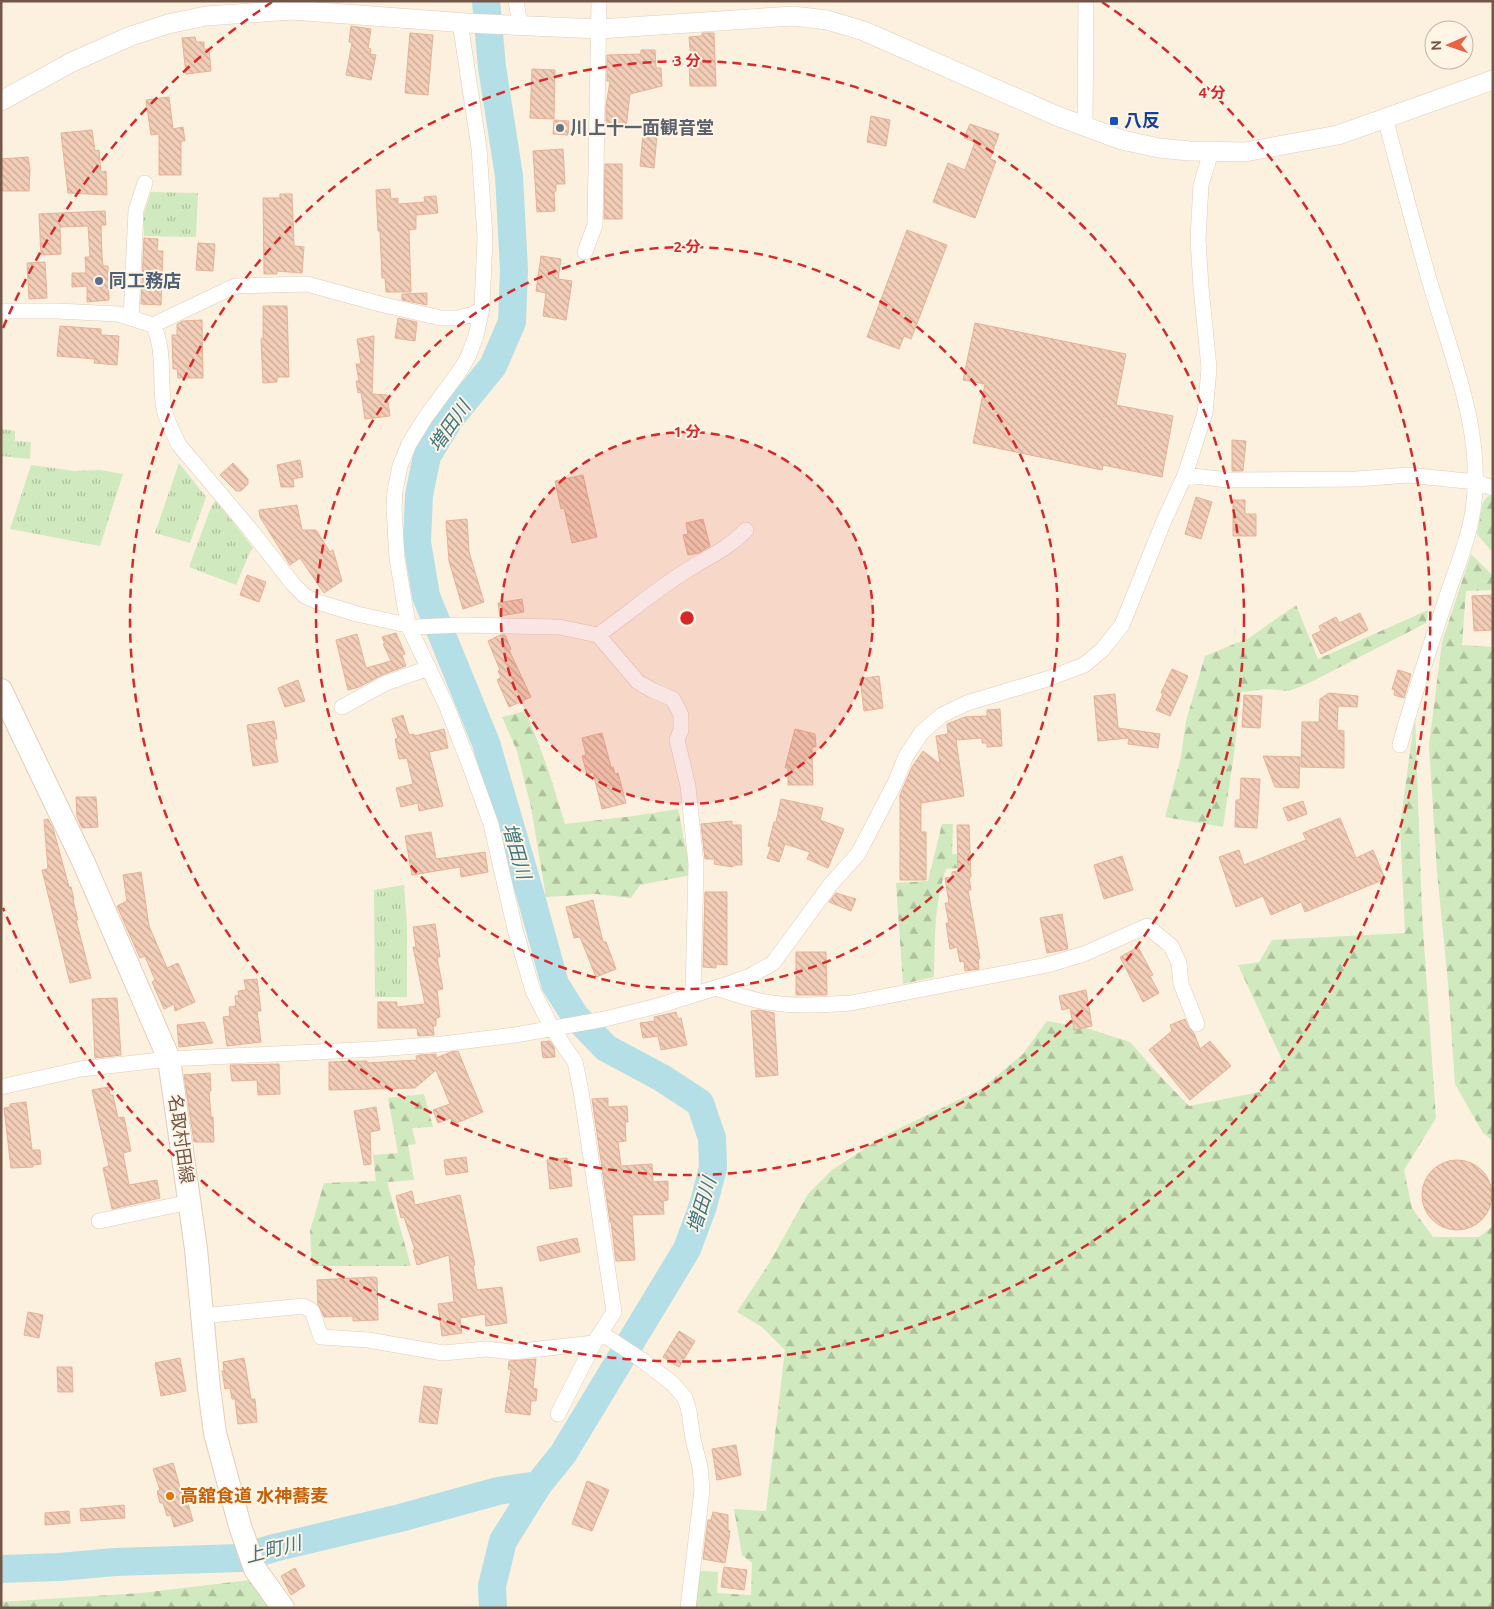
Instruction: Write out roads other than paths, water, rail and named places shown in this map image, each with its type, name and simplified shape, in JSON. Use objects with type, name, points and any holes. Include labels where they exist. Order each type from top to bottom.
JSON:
[{"type":"main road","name":"名取村田線","points":[[1,690],[83,861],[170,1059],[196,1249],[215,1433],[240,1526],[255,1569],[283,1608]]},
{"type":"street","points":[[516,1],[516,25]]},
{"type":"street","points":[[585,252],[595,225],[599,1]]},
{"type":"street","points":[[1085,126],[1086,1]]},
{"type":"street","points":[[1,101],[72,62],[131,36],[176,22],[206,16],[292,10],[599,29],[793,16],[827,20],[864,31],[1057,116],[1122,140],[1158,148],[1210,152],[1244,152],[1338,135],[1493,80]]},
{"type":"street","points":[[463,22],[479,148],[485,237],[482,308],[476,336],[468,357],[425,418],[410,444],[397,478],[394,527],[401,587],[412,626],[470,766],[491,824],[522,957],[533,991],[557,1027],[575,1062],[581,1092],[614,1312],[558,1414]]},
{"type":"street","points":[[1385,118],[1434,296],[1457,369],[1471,427],[1476,482],[1473,512],[1465,542],[1412,702],[1400,745]]},
{"type":"street","points":[[1,1087],[81,1070],[170,1059],[377,1049],[432,1045],[515,1034],[605,1019],[661,1005],[750,976],[773,963],[831,884],[858,854],[895,783],[906,756],[922,732],[942,715],[959,707],[1084,665],[1102,650],[1122,625],[1163,523],[1185,475],[1205,413],[1209,368],[1200,287],[1198,240],[1201,186],[1210,152]]},
{"type":"street","points":[[131,318],[136,210],[145,183]]},
{"type":"street","points":[[1,312],[57,311],[118,314],[153,325],[235,286],[308,284],[380,304],[441,318],[458,318],[474,314],[482,308]]},
{"type":"street","points":[[153,325],[160,346],[164,409],[170,429],[179,445],[293,584],[305,596],[357,614],[412,626],[559,627],[598,635],[638,682],[673,700],[681,715],[681,730],[677,740],[688,786],[696,864],[693,995]]},
{"type":"street","points":[[1185,475],[1228,480],[1357,479],[1408,475],[1476,482],[1493,488]]},
{"type":"street","points":[[598,635],[685,572],[719,553],[738,539],[746,530]]},
{"type":"street","points":[[342,707],[386,683],[429,668]]},
{"type":"street","points":[[715,988],[760,1001],[797,1005],[851,1003],[1047,965],[1084,954],[1146,926],[1171,946],[1178,963],[1181,984],[1197,1024]]},
{"type":"street","points":[[99,1221],[190,1202]]},
{"type":"street","points":[[202,1316],[303,1306],[312,1310],[321,1338],[368,1340],[443,1353],[486,1349],[512,1352],[601,1338],[642,1360],[673,1384],[685,1398],[700,1467],[702,1490],[688,1608]]},
{"type":"waterway","name":"増田川","points":[[486,1],[492,67],[509,176],[514,270],[512,322],[493,366],[449,420],[427,456],[419,495],[417,542],[426,596],[486,743],[555,984],[575,1016],[606,1048],[662,1078],[700,1103],[712,1138],[713,1168],[703,1206],[687,1249],[563,1454],[538,1485],[503,1541],[492,1586],[493,1608]]},
{"type":"waterway","name":"上町川","points":[[1,1569],[59,1567],[115,1562],[240,1558],[400,1518],[498,1491],[538,1485]]},
{"type":"place","name":"八反","points":[[1114,121]]},
{"type":"place","name":"川上十一面観音堂","points":[[560,128]]},
{"type":"place","name":"同工務店","points":[[99,281]]},
{"type":"place","name":"高舘食道 水神蕎麦","points":[[170,1496]]}]
